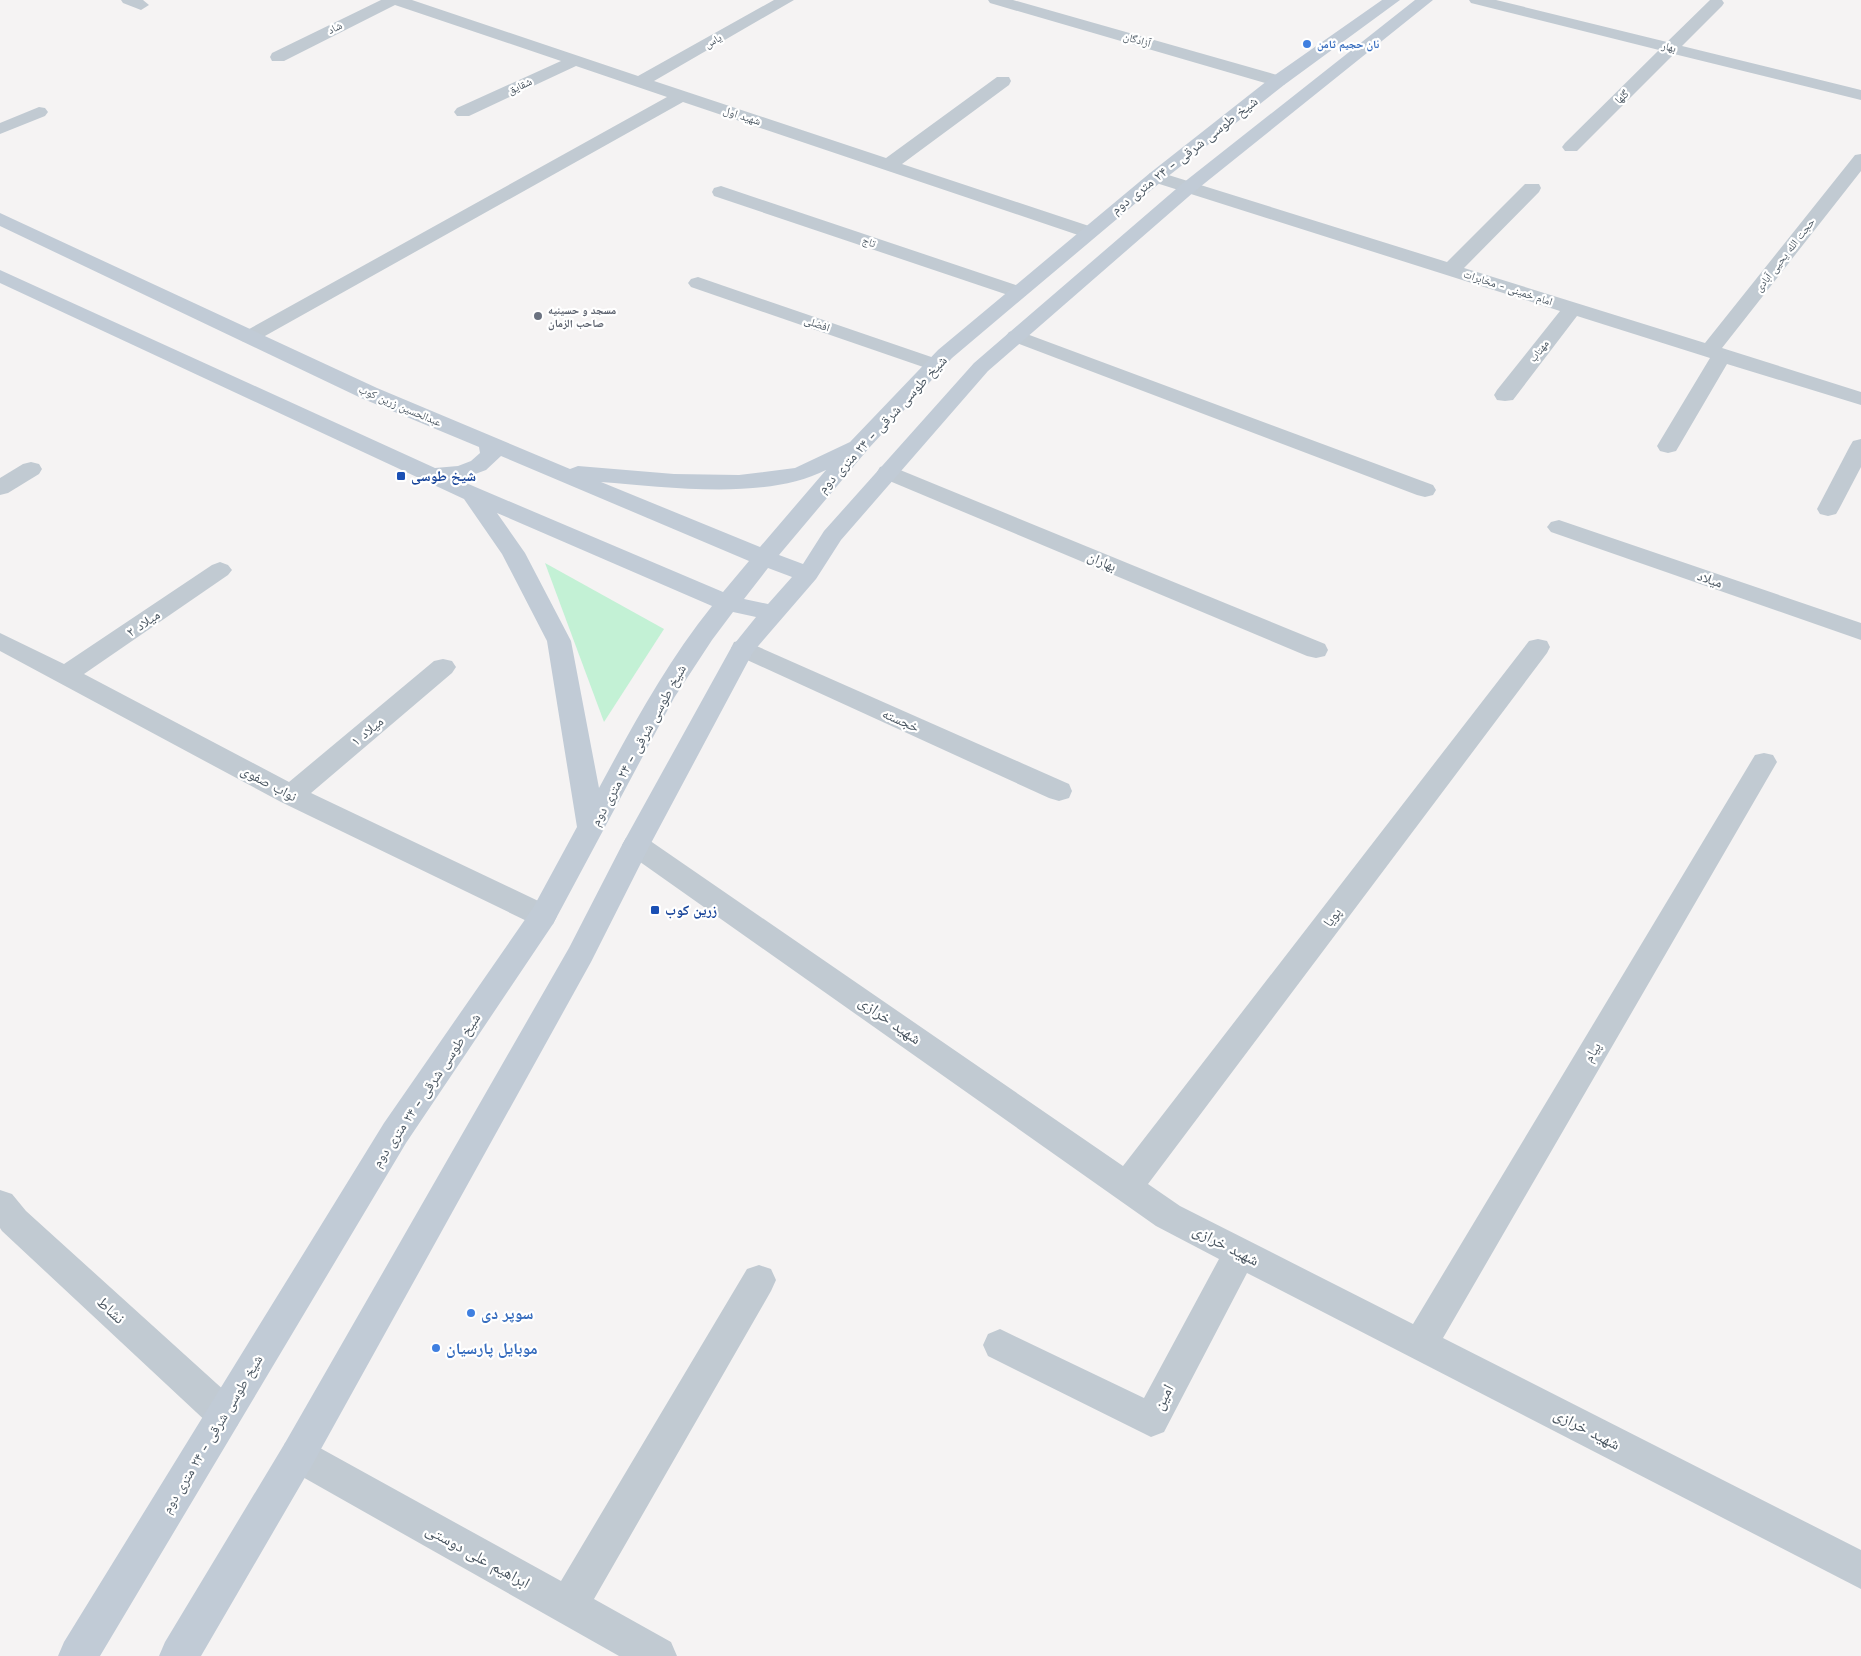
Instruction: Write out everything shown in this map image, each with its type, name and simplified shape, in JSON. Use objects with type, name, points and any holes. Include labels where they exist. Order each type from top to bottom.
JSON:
[{"type":"main road","name":"شیخ طوسی شرقی - ۲۴ متری دوم","points":[[78,1656],[394,1133],[543,916],[662,696],[703,634],[727,603],[861,443],[936,365],[1018,292],[1156,176],[1278,81],[1392,0]]},
{"type":"main road","name":"شیخ طوسی شرقی - ۲۴ متری دوم","points":[[179,1656],[298,1455],[581,954],[636,845],[743,648],[808,574],[832,536],[972,375],[1189,187],[1425,0]]},
{"type":"main road","name":"عبدالحسین زرین کوب","points":[[0,219],[369,393],[550,470],[764,558],[808,574]]},
{"type":"main road","points":[[0,276],[472,494],[727,603],[772,613]]},
{"type":"main road","points":[[550,470],[674,481],[739,482],[800,474],[861,443]]},
{"type":"main road","points":[[432,475],[464,473],[482,464],[491,454],[490,444]]},
{"type":"main road","points":[[472,494],[513,553],[559,641],[581,761],[590,828]]},
{"type":"street","name":"شهید اول","points":[[394,0],[1088,232]]},
{"type":"street","name":"شاد","points":[[278,57],[394,0]]},
{"type":"street","name":"یاس","points":[[639,82],[786,0]]},
{"type":"street","name":"آزادگان","points":[[996,0],[1278,81]]},
{"type":"street","name":"بهار","points":[[1477,0],[1861,95]]},
{"type":"street","name":"گلها","points":[[1571,147],[1673,48],[1716,2]]},
{"type":"street","points":[[432,12],[448,4]]},
{"type":"street","name":"شقایق","points":[[463,112],[576,60]]},
{"type":"street","points":[[888,165],[1003,81]]},
{"type":"street","points":[[249,336],[681,96]]},
{"type":"street","points":[[0,128],[39,112]]},
{"type":"street","name":"حجت الله یحیی آبادی","points":[[1668,446],[1716,353],[1861,159]]},
{"type":"street","name":"امام خمینی - مخابرات","points":[[1156,176],[1861,399]]},
{"type":"street","points":[[1451,270],[1532,188]]},
{"type":"street","name":"تاج","points":[[721,192],[1018,292]]},
{"type":"street","name":"افضلی","points":[[698,283],[936,365]]},
{"type":"street","name":"مهتاب","points":[[1505,395],[1573,308]]},
{"type":"street","points":[[1016,336],[1425,490]]},
{"type":"street","points":[[1828,509],[1861,446]]},
{"type":"street","points":[[0,488],[31,469]]},
{"type":"street","name":"بهاران","points":[[888,472],[1316,650]]},
{"type":"street","name":"میلاد","points":[[1559,526],[1861,632]]},
{"type":"street","name":"میلاد ۲","points":[[65,676],[220,570]]},
{"type":"street","name":"نواب صفوی","points":[[0,641],[291,795],[543,916]]},
{"type":"street","name":"پویا","points":[[1126,1187],[1538,647]]},
{"type":"street","name":"خجسته","points":[[743,648],[1058,791]]},
{"type":"street","name":"میلاد ۱","points":[[291,795],[443,667]]},
{"type":"street","name":"پیام","points":[[1421,1343],[1764,762]]},
{"type":"street","name":"شهید خرازی","points":[[636,845],[1168,1216],[1421,1343],[1861,1570]]},
{"type":"street","name":"نشاط","points":[[0,1204],[14,1221],[224,1414]]},
{"type":"street","name":"امین","points":[[1000,1345],[1151,1420],[1240,1252]]},
{"type":"street","points":[[568,1607],[759,1280]]},
{"type":"street","name":"ابراهیم علی دوستی","points":[[298,1455],[658,1656]]},
{"type":"green space","points":[[545,563],[664,629],[604,722]]},
{"type":"place","name":"نان حجیم ثامن","points":[[1307,44]]},
{"type":"place","name":"مسجد و حسینیه صاحب الزمان","points":[[538,316]]},
{"type":"place","name":"شیخ طوسی","points":[[401,476]]},
{"type":"place","name":"زرین کوب","points":[[655,910]]},
{"type":"place","name":"سوپر دی","points":[[471,1313]]},
{"type":"place","name":"موبایل پارسیان","points":[[436,1348]]}]
